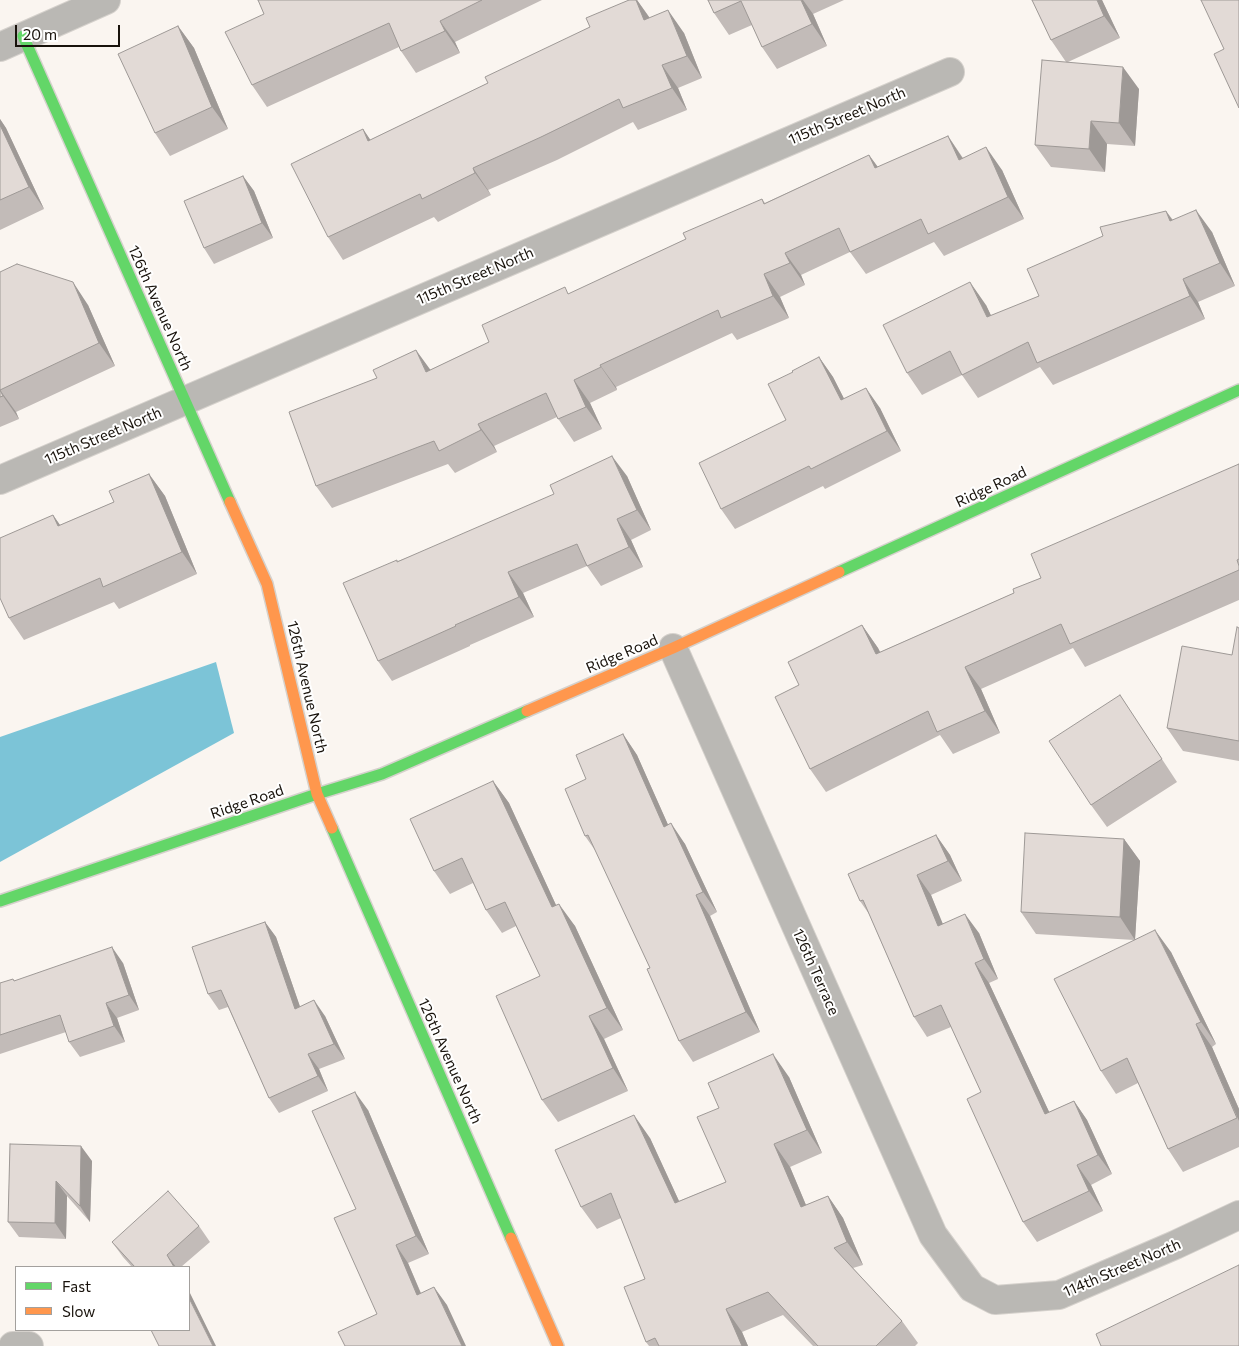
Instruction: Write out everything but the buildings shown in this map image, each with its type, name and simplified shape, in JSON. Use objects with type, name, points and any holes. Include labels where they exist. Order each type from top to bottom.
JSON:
[{"type":"street","points":[[12,41],[106,0]]},
{"type":"street","name":"126th Avenue North","points":[[12,41],[184,400],[267,584],[317,794],[558,1346]]},
{"type":"street","name":"115th Street North","points":[[0,480],[950,72]]},
{"type":"street","name":"Ridge Road","points":[[0,901],[317,794],[382,774],[673,648],[1239,390]]},
{"type":"street","name":"126th Terrace","points":[[673,648],[933,1234],[972,1288]]},
{"type":"street","name":"114th Street North","points":[[972,1288],[995,1300],[1059,1295],[1175,1246],[1239,1215]]},
{"type":"water","points":[[216,662],[234,733],[0,862],[0,737]]},
{"type":"traffic: fast","points":[[23,36],[230,502]]},
{"type":"traffic: fast","points":[[839,572],[1239,390]]},
{"type":"traffic: fast","points":[[0,901],[317,794],[382,774],[527,711]]},
{"type":"traffic: fast","points":[[332,828],[511,1238]]},
{"type":"traffic: slow","points":[[230,502],[267,584],[317,794],[332,828]]},
{"type":"traffic: slow","points":[[527,711],[673,648],[839,572]]},
{"type":"traffic: slow","points":[[511,1238],[558,1346]]}]
